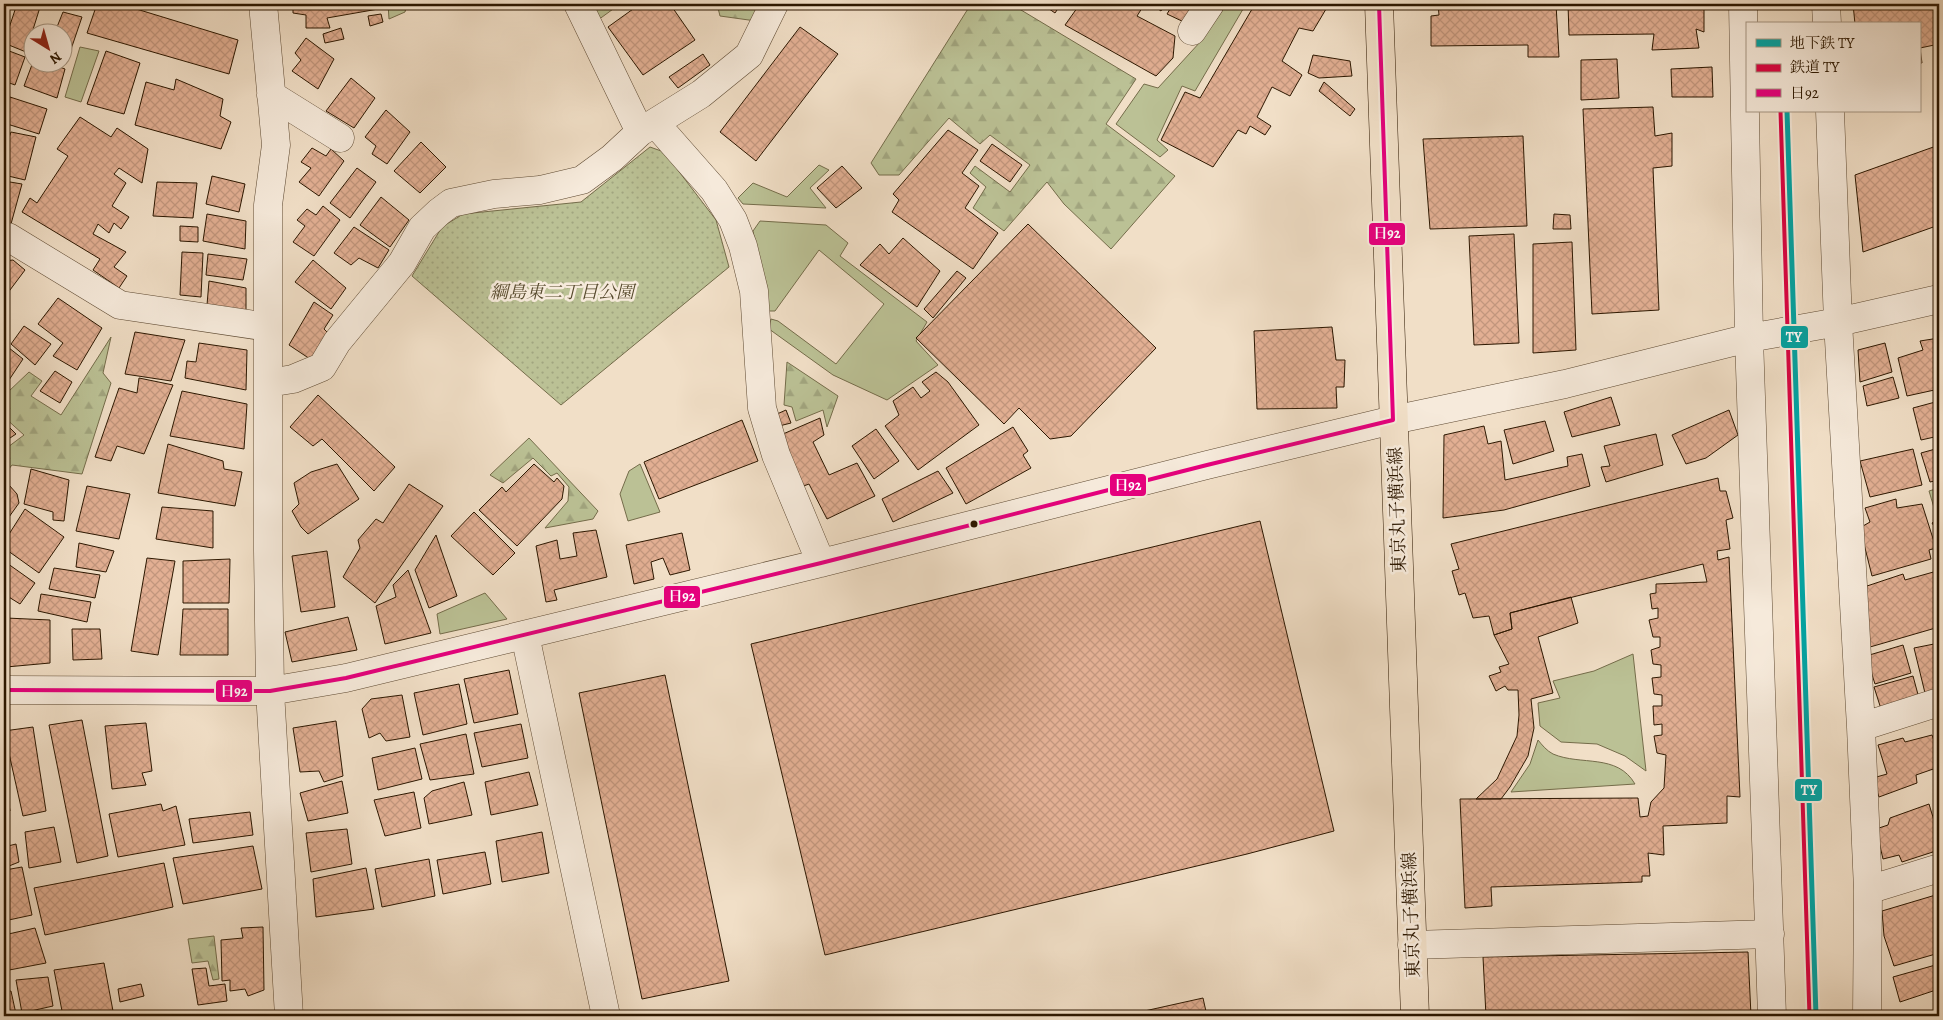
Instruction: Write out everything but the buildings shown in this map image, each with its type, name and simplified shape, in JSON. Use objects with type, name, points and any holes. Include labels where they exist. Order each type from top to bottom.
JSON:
[{"type":"main road","name":"東京丸子横浜線","points":[[1379,4],[1414,1016]]},
{"type":"street","points":[[263,4],[276,145],[268,204],[270,691],[289,1016]]},
{"type":"street","points":[[578,4],[648,128],[714,190],[733,220],[743,246],[754,291],[762,408],[776,455],[820,563]]},
{"type":"street","points":[[268,383],[293,379],[322,367],[337,342],[402,263],[422,228],[451,203],[494,194],[540,190],[582,180],[648,128],[701,94],[749,55],[774,4]]},
{"type":"street","points":[[1192,31],[1210,4]]},
{"type":"street","points":[[1743,4],[1749,338],[1772,1016]]},
{"type":"street","points":[[1826,4],[1827,22]]},
{"type":"street","points":[[271,95],[340,138]]},
{"type":"street","points":[[1830,112],[1838,322],[1861,727],[1868,890],[1868,1016]]},
{"type":"street","points":[[4,238],[8,237],[120,305],[268,327]]},
{"type":"street","points":[[4,690],[270,691],[346,678],[820,563],[1393,420],[1565,384],[1749,338],[1838,322],[1939,299]]},
{"type":"street","points":[[525,635],[606,1016]]},
{"type":"street","points":[[1861,727],[1939,702]]},
{"type":"street","points":[[1868,890],[1939,868]]},
{"type":"street","points":[[1412,946],[1770,934]]},
{"type":"green space","points":[[388,4],[407,4],[405,12],[389,19]]},
{"type":"green space","points":[[590,4],[620,4],[598,20]]},
{"type":"green space","points":[[717,4],[763,4],[756,21],[720,16]]},
{"type":"green space","points":[[971,4],[1011,4],[1136,79],[1106,124],[1175,176],[1111,249],[1064,204],[1047,182],[1004,231],[973,208],[986,187],[970,173],[975,166],[1010,192],[1030,165],[990,135],[980,144],[949,118],[899,175],[879,175],[871,163]]},
{"type":"green space","points":[[1227,4],[1246,4],[1195,91],[1182,86],[1157,140],[1168,150],[1160,157],[1116,124],[1144,84],[1158,88],[1201,41]]},
{"type":"green space","points":[[80,47],[99,51],[81,102],[65,97]]},
{"type":"green space","name":"綱島東二丁目公園","points":[[650,147],[664,152],[716,220],[729,267],[561,405],[412,276],[442,227],[463,214],[581,202]]},
{"type":"green space","points":[[819,165],[829,170],[810,188],[826,208],[743,204],[738,198],[753,183],[787,197]]},
{"type":"green space","points":[[760,221],[826,225],[848,243],[840,256],[927,322],[916,341],[938,365],[887,400],[833,375],[769,329],[771,319],[778,321],[836,364],[884,304],[819,250],[775,311],[767,311],[753,231]]},
{"type":"green space","points":[[111,337],[103,373],[111,383],[82,474],[12,465],[4,475],[4,450],[24,435],[4,417],[4,389],[8,392],[29,372],[42,381],[31,396],[61,415]]},
{"type":"green space","points":[[787,362],[838,396],[827,427],[823,410],[796,421],[792,407],[784,405]]},
{"type":"green space","points":[[529,438],[598,511],[593,519],[545,528],[568,501],[569,487],[557,473],[551,476],[533,458],[503,483],[490,475]]},
{"type":"green space","points":[[640,464],[660,512],[628,521],[620,494],[629,471]]},
{"type":"green space","points":[[1939,488],[1939,508],[1935,511],[1929,491]]},
{"type":"green space","points":[[485,593],[507,619],[440,634],[437,614]]},
{"type":"green space","points":[[1633,654],[1646,771],[1625,756],[1597,744],[1561,742],[1540,726],[1538,703],[1560,698],[1553,681],[1594,671]]},
{"type":"green space","points":[[1538,740],[1553,754],[1609,764],[1619,768],[1635,784],[1511,792],[1530,764]]},
{"type":"green space","points":[[214,936],[219,979],[213,980],[208,961],[192,963],[188,939]]},
{"type":"metro line","name":"TY","points":[[1787,112],[1816,1016]]},
{"type":"rail line","name":"TY","points":[[1781,112],[1810,1016]]},
{"type":"transit line","name":"日92","points":[[4,690],[270,691],[346,678],[821,563],[1393,420],[1379,4]]}]
